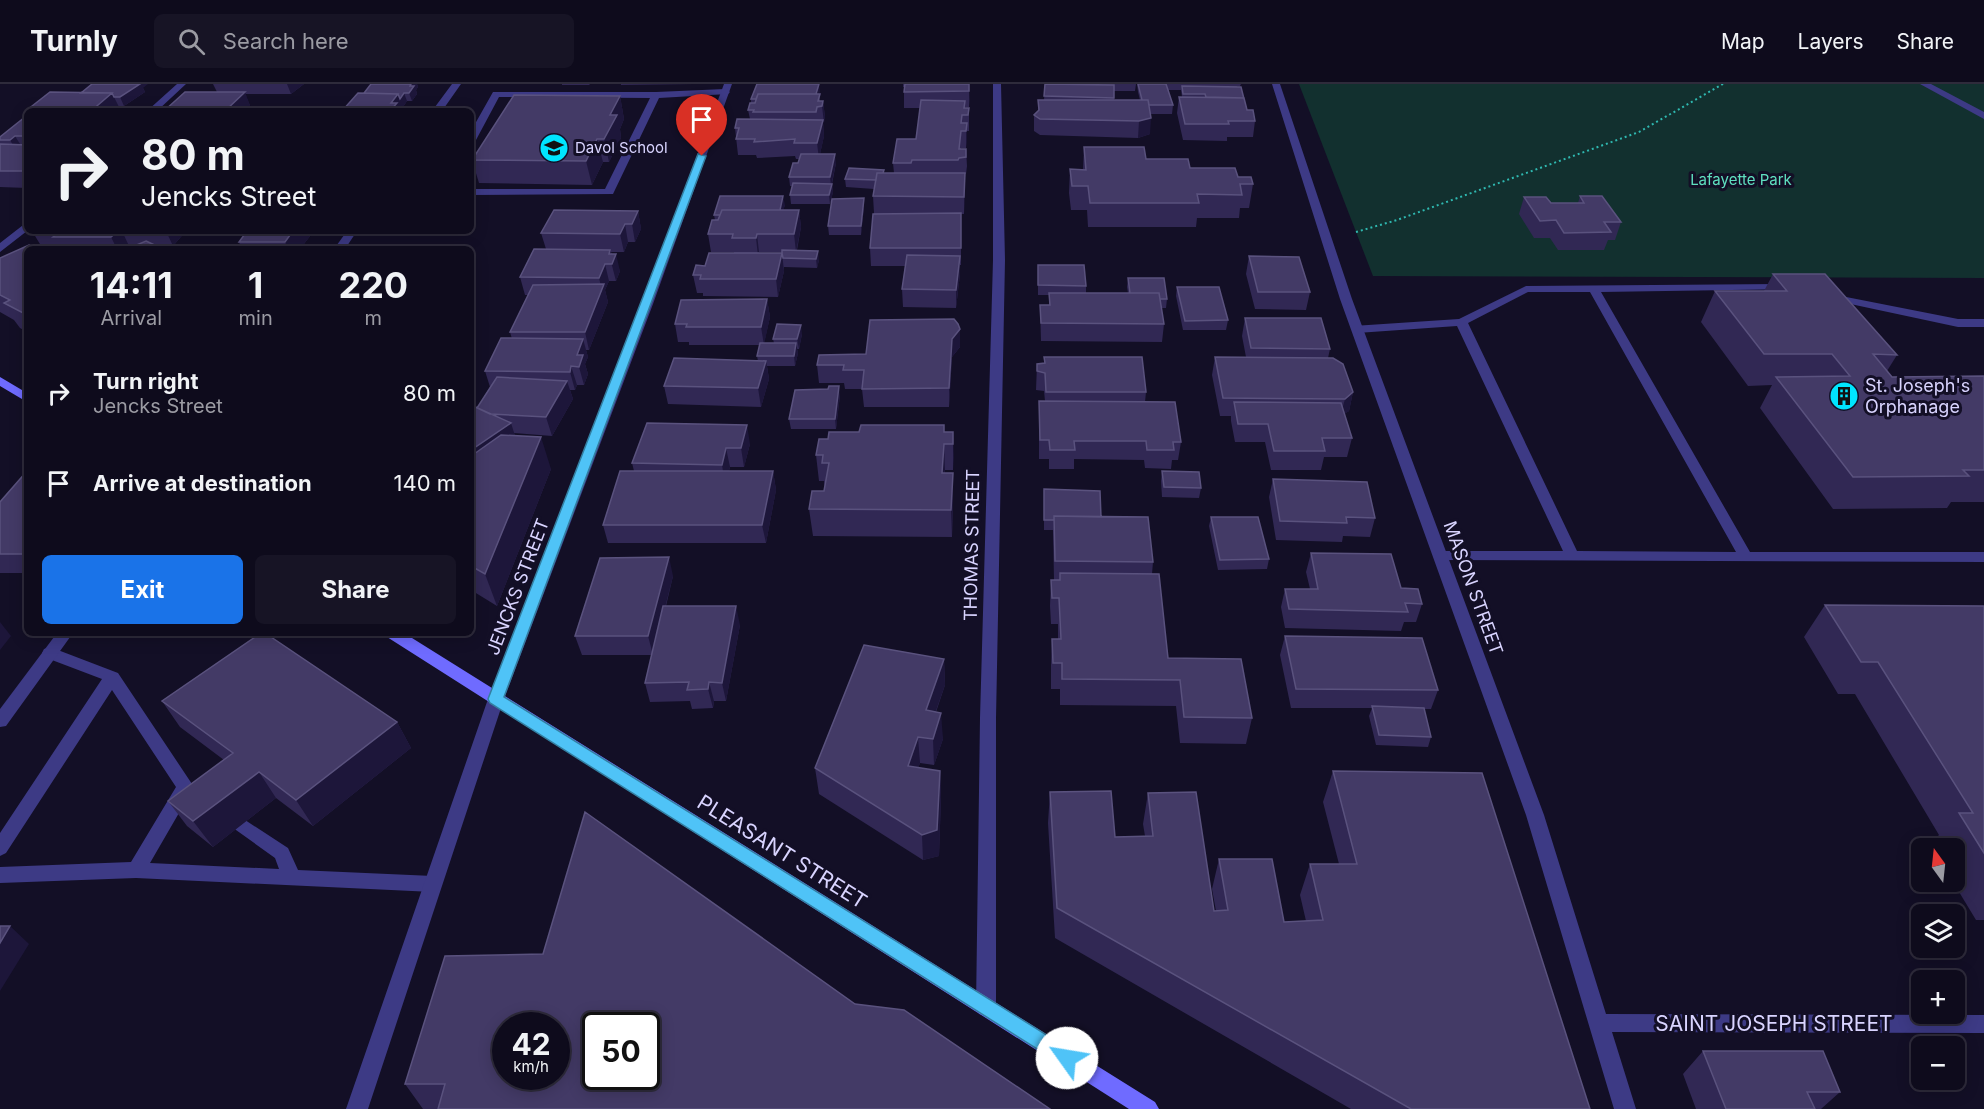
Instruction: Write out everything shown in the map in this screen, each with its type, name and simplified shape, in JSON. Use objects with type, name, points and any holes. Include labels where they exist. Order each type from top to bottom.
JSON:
[{"type":"main road","points":[[0,381],[24,396]]},
{"type":"main road","name":"PLEASANT STREET","points":[[397,636],[1148,1109]]},
{"type":"street","points":[[155,108],[182,84]]},
{"type":"street","points":[[439,108],[457,84]]},
{"type":"street","name":"THOMAS STREET","points":[[986,1007],[988,718],[999,260],[997,84]]},
{"type":"street","name":"MASON STREET","points":[[1276,84],[1357,329],[1535,815],[1625,1109]]},
{"type":"street","points":[[1924,84],[1984,116]]},
{"type":"street","points":[[474,134],[496,94],[656,95],[726,88]]},
{"type":"street","name":"JENCKS STREET","points":[[357,1109],[496,699],[647,304],[726,88]]},
{"type":"street","points":[[474,192],[609,192],[656,95]]},
{"type":"street","points":[[0,249],[24,228]]},
{"type":"street","points":[[1357,329],[1461,322],[1526,289],[1782,285],[1872,308],[1958,323],[1984,323]]},
{"type":"street","points":[[1593,288],[1746,557]]},
{"type":"street","points":[[1461,322],[1572,556]]},
{"type":"street","points":[[1441,556],[1984,557]]},
{"type":"street","points":[[0,721],[63,636]]},
{"type":"street","points":[[50,653],[112,677],[190,790],[136,870]]},
{"type":"street","points":[[0,848],[112,677]]},
{"type":"street","points":[[242,825],[282,853],[292,878]]},
{"type":"street","points":[[0,875],[136,870],[433,884]]},
{"type":"street","name":"SAINT JOSEPH STREET","points":[[1599,1023],[1984,1024]]},
{"type":"path","points":[[1327,241],[1397,220],[1639,132],[1723,84]]},
{"type":"green space","name":"Lafayette Park","points":[[1299,84],[1984,84],[1984,278],[1373,276]]},
{"type":"building","points":[[92,84],[140,84],[120,97],[114,97],[112,93],[81,93]]},
{"type":"building","points":[[371,84],[411,84],[410,86],[414,86],[400,99],[398,94],[364,93]]},
{"type":"building","points":[[757,84],[819,84],[816,94],[758,94],[756,99],[751,99]]},
{"type":"building","points":[[905,84],[969,84],[969,91],[904,92]]},
{"type":"building","points":[[1045,84],[1114,85],[1114,98],[1044,96]]},
{"type":"building","points":[[1138,84],[1166,84],[1173,105],[1149,105],[1148,100],[1142,100]]},
{"type":"building","points":[[1182,86],[1241,87],[1244,98],[1183,94]]},
{"type":"building","points":[[50,92],[112,93],[94,108],[30,108]]},
{"type":"building","points":[[185,92],[245,92],[228,108],[167,108]]},
{"type":"building","points":[[358,93],[398,94],[391,103],[397,103],[393,108],[345,108]]},
{"type":"building","points":[[758,94],[820,94],[818,101],[823,101],[822,106],[817,107],[816,112],[753,112],[754,110],[748,110],[750,103],[755,103]]},
{"type":"building","points":[[514,95],[620,96],[610,115],[617,115],[604,139],[597,139],[586,161],[474,160]]},
{"type":"building","points":[[1179,97],[1244,98],[1247,110],[1253,110],[1255,121],[1228,121],[1229,124],[1185,124]]},
{"type":"building","points":[[921,100],[965,101],[964,108],[969,108],[968,115],[962,115],[961,123],[967,123],[966,131],[961,131],[959,149],[966,149],[966,157],[958,160],[912,160],[911,163],[893,163],[897,139],[916,139]]},
{"type":"building","points":[[1038,100],[1148,100],[1151,118],[1139,121],[1040,119],[1034,115],[1039,110]]},
{"type":"building","points":[[24,118],[24,136],[15,136],[10,140],[0,140],[0,137]]},
{"type":"building","points":[[737,119],[823,120],[817,143],[794,143],[795,139],[754,142],[755,139],[736,139],[739,128],[735,128]]},
{"type":"building","points":[[0,144],[24,145],[24,169],[0,171]]},
{"type":"building","points":[[1084,147],[1144,147],[1146,159],[1188,159],[1190,168],[1235,168],[1238,177],[1251,177],[1253,184],[1240,184],[1242,195],[1197,194],[1199,203],[1090,203],[1088,186],[1072,186],[1070,169],[1086,170]]},
{"type":"building","points":[[801,154],[835,154],[830,177],[789,177],[793,163],[798,163]]},
{"type":"building","points":[[849,168],[884,170],[883,173],[877,173],[876,180],[845,179]]},
{"type":"building","points":[[877,173],[965,173],[964,197],[873,196]]},
{"type":"building","points":[[793,183],[832,184],[829,195],[790,195]]},
{"type":"building","points":[[720,196],[783,196],[780,210],[722,210],[720,215],[714,215]]},
{"type":"building","points":[[1580,196],[1602,196],[1621,222],[1604,222],[1611,232],[1564,233],[1556,220],[1540,221],[1524,197],[1546,197],[1551,203],[1584,203]]},
{"type":"building","points":[[864,198],[861,226],[828,226],[832,199]]},
{"type":"building","points":[[554,210],[638,211],[632,224],[625,224],[620,234],[541,233]]},
{"type":"building","points":[[722,210],[799,210],[794,234],[757,234],[756,238],[732,238],[733,234],[708,234],[712,220],[718,220]]},
{"type":"building","points":[[961,213],[961,248],[870,248],[873,214]]},
{"type":"building","points":[[57,234],[114,234],[111,237],[53,237]]},
{"type":"building","points":[[245,234],[291,234],[285,242],[239,242]]},
{"type":"building","points":[[146,241],[157,246],[134,246]]},
{"type":"building","points":[[24,247],[24,313],[4,303],[10,300],[0,295],[0,258]]},
{"type":"building","points":[[534,249],[610,250],[609,254],[616,254],[612,264],[605,264],[599,278],[520,277]]},
{"type":"building","points":[[782,250],[818,251],[816,259],[783,258]]},
{"type":"building","points":[[709,253],[782,253],[776,279],[700,279],[701,275],[693,275],[696,265],[705,266]]},
{"type":"building","points":[[907,255],[960,256],[956,290],[902,289]]},
{"type":"building","points":[[1249,256],[1299,257],[1310,292],[1258,292]]},
{"type":"building","points":[[1038,265],[1084,265],[1086,286],[1038,285]]},
{"type":"building","points":[[1773,274],[1825,274],[1897,355],[1873,354],[1892,377],[1984,376],[1984,470],[1963,470],[1969,476],[1853,477],[1776,377],[1850,376],[1832,354],[1764,354],[1715,291],[1787,291]]},
{"type":"building","points":[[1128,278],[1164,278],[1167,299],[1160,299],[1159,293],[1130,293]]},
{"type":"building","points":[[604,284],[585,332],[510,332],[533,285]]},
{"type":"building","points":[[1177,287],[1219,287],[1228,320],[1185,321]]},
{"type":"building","points":[[1049,293],[1159,293],[1164,324],[1041,323],[1040,305],[1050,305]]},
{"type":"building","points":[[767,299],[761,327],[686,327],[687,324],[675,324],[681,300]]},
{"type":"building","points":[[1245,318],[1321,318],[1330,349],[1251,348]]},
{"type":"building","points":[[954,319],[960,329],[952,339],[949,388],[862,389],[864,370],[843,370],[844,365],[817,365],[819,355],[866,354],[870,320]]},
{"type":"building","points":[[777,324],[801,325],[797,339],[773,339]]},
{"type":"building","points":[[501,338],[583,339],[577,355],[583,355],[579,367],[571,366],[570,372],[485,371]]},
{"type":"building","points":[[760,343],[796,343],[794,356],[757,356]]},
{"type":"building","points":[[1044,357],[1142,357],[1146,392],[1046,392],[1045,373],[1037,371],[1037,364],[1045,363]]},
{"type":"building","points":[[1215,357],[1333,358],[1343,364],[1353,392],[1345,399],[1223,398]]},
{"type":"building","points":[[674,358],[766,361],[758,388],[664,386]]},
{"type":"building","points":[[497,377],[567,381],[546,417],[490,414],[477,408]]},
{"type":"building","points":[[829,386],[839,386],[835,419],[789,419],[795,390],[828,389]]},
{"type":"building","points":[[1039,401],[1175,402],[1181,442],[1173,442],[1174,450],[1147,450],[1146,441],[1074,441],[1075,450],[1050,450],[1049,440],[1040,440]]},
{"type":"building","points":[[1234,402],[1341,403],[1352,438],[1322,438],[1325,451],[1274,451],[1268,424],[1238,424]]},
{"type":"building","points":[[474,406],[511,423],[474,448]]},
{"type":"building","points":[[647,423],[747,425],[741,448],[726,448],[722,465],[632,463]]},
{"type":"building","points":[[861,425],[944,425],[944,432],[953,432],[953,444],[944,444],[942,473],[953,473],[951,510],[809,509],[812,491],[824,491],[829,463],[822,463],[823,455],[816,455],[819,439],[828,439],[829,432],[859,432]]},
{"type":"building","points":[[501,435],[541,437],[485,574],[474,568],[474,454]]},
{"type":"building","points":[[620,471],[773,471],[762,525],[603,525]]},
{"type":"building","points":[[1162,471],[1199,472],[1201,488],[1164,487]]},
{"type":"building","points":[[24,474],[24,554],[0,554],[0,502]]},
{"type":"building","points":[[1273,479],[1367,482],[1375,518],[1346,517],[1347,523],[1280,521]]},
{"type":"building","points":[[1044,489],[1100,491],[1101,517],[1054,516],[1054,520],[1044,520]]},
{"type":"building","points":[[1054,516],[1148,517],[1153,562],[1055,561]]},
{"type":"building","points":[[1211,517],[1258,517],[1269,559],[1220,560]]},
{"type":"building","points":[[1311,553],[1391,554],[1401,588],[1418,589],[1422,604],[1405,603],[1408,612],[1289,609],[1285,589],[1318,589]]},
{"type":"building","points":[[669,557],[648,636],[575,636],[600,558]]},
{"type":"building","points":[[1060,573],[1159,574],[1168,658],[1241,659],[1252,718],[1184,717],[1180,680],[1062,679],[1062,663],[1053,663],[1052,639],[1061,639],[1059,598],[1052,598],[1051,580],[1060,580]]},
{"type":"building","points":[[1825,605],[1984,606],[1984,853],[1959,813],[1973,813],[1878,662],[1861,662]]},
{"type":"building","points":[[663,606],[736,606],[722,683],[709,682],[708,689],[687,690],[689,682],[645,683]]},
{"type":"building","points":[[257,636],[269,636],[397,722],[296,800],[259,772],[193,821],[168,801],[233,753],[162,701]]},
{"type":"building","points":[[1285,636],[1422,638],[1438,690],[1296,689]]},
{"type":"building","points":[[864,645],[944,659],[926,710],[941,713],[933,739],[918,737],[908,766],[940,771],[937,830],[922,835],[815,768]]},
{"type":"building","points":[[1372,706],[1424,708],[1431,737],[1379,735]]},
{"type":"building","points":[[1333,771],[1482,773],[1590,1109],[1411,1109],[1057,908],[1050,792],[1111,791],[1115,837],[1153,836],[1148,793],[1196,792],[1214,911],[1228,910],[1219,859],[1272,859],[1284,922],[1323,920],[1310,864],[1357,864]]},
{"type":"building","points":[[585,812],[855,1004],[904,1010],[1050,1109],[438,1109],[445,1084],[405,1084],[445,956],[543,954]]},
{"type":"building","points":[[0,926],[10,926],[0,943]]},
{"type":"building","points":[[1703,1051],[1823,1051],[1840,1092],[1807,1092],[1815,1109],[1726,1109]]},
{"type":"place","name":"Davol School","points":[[554,148]]},
{"type":"place","name":"St. Joseph's Orphanage","points":[[1844,396]]},
{"type":"route","points":[[702,156],[496,699],[1067,1058]]}]
